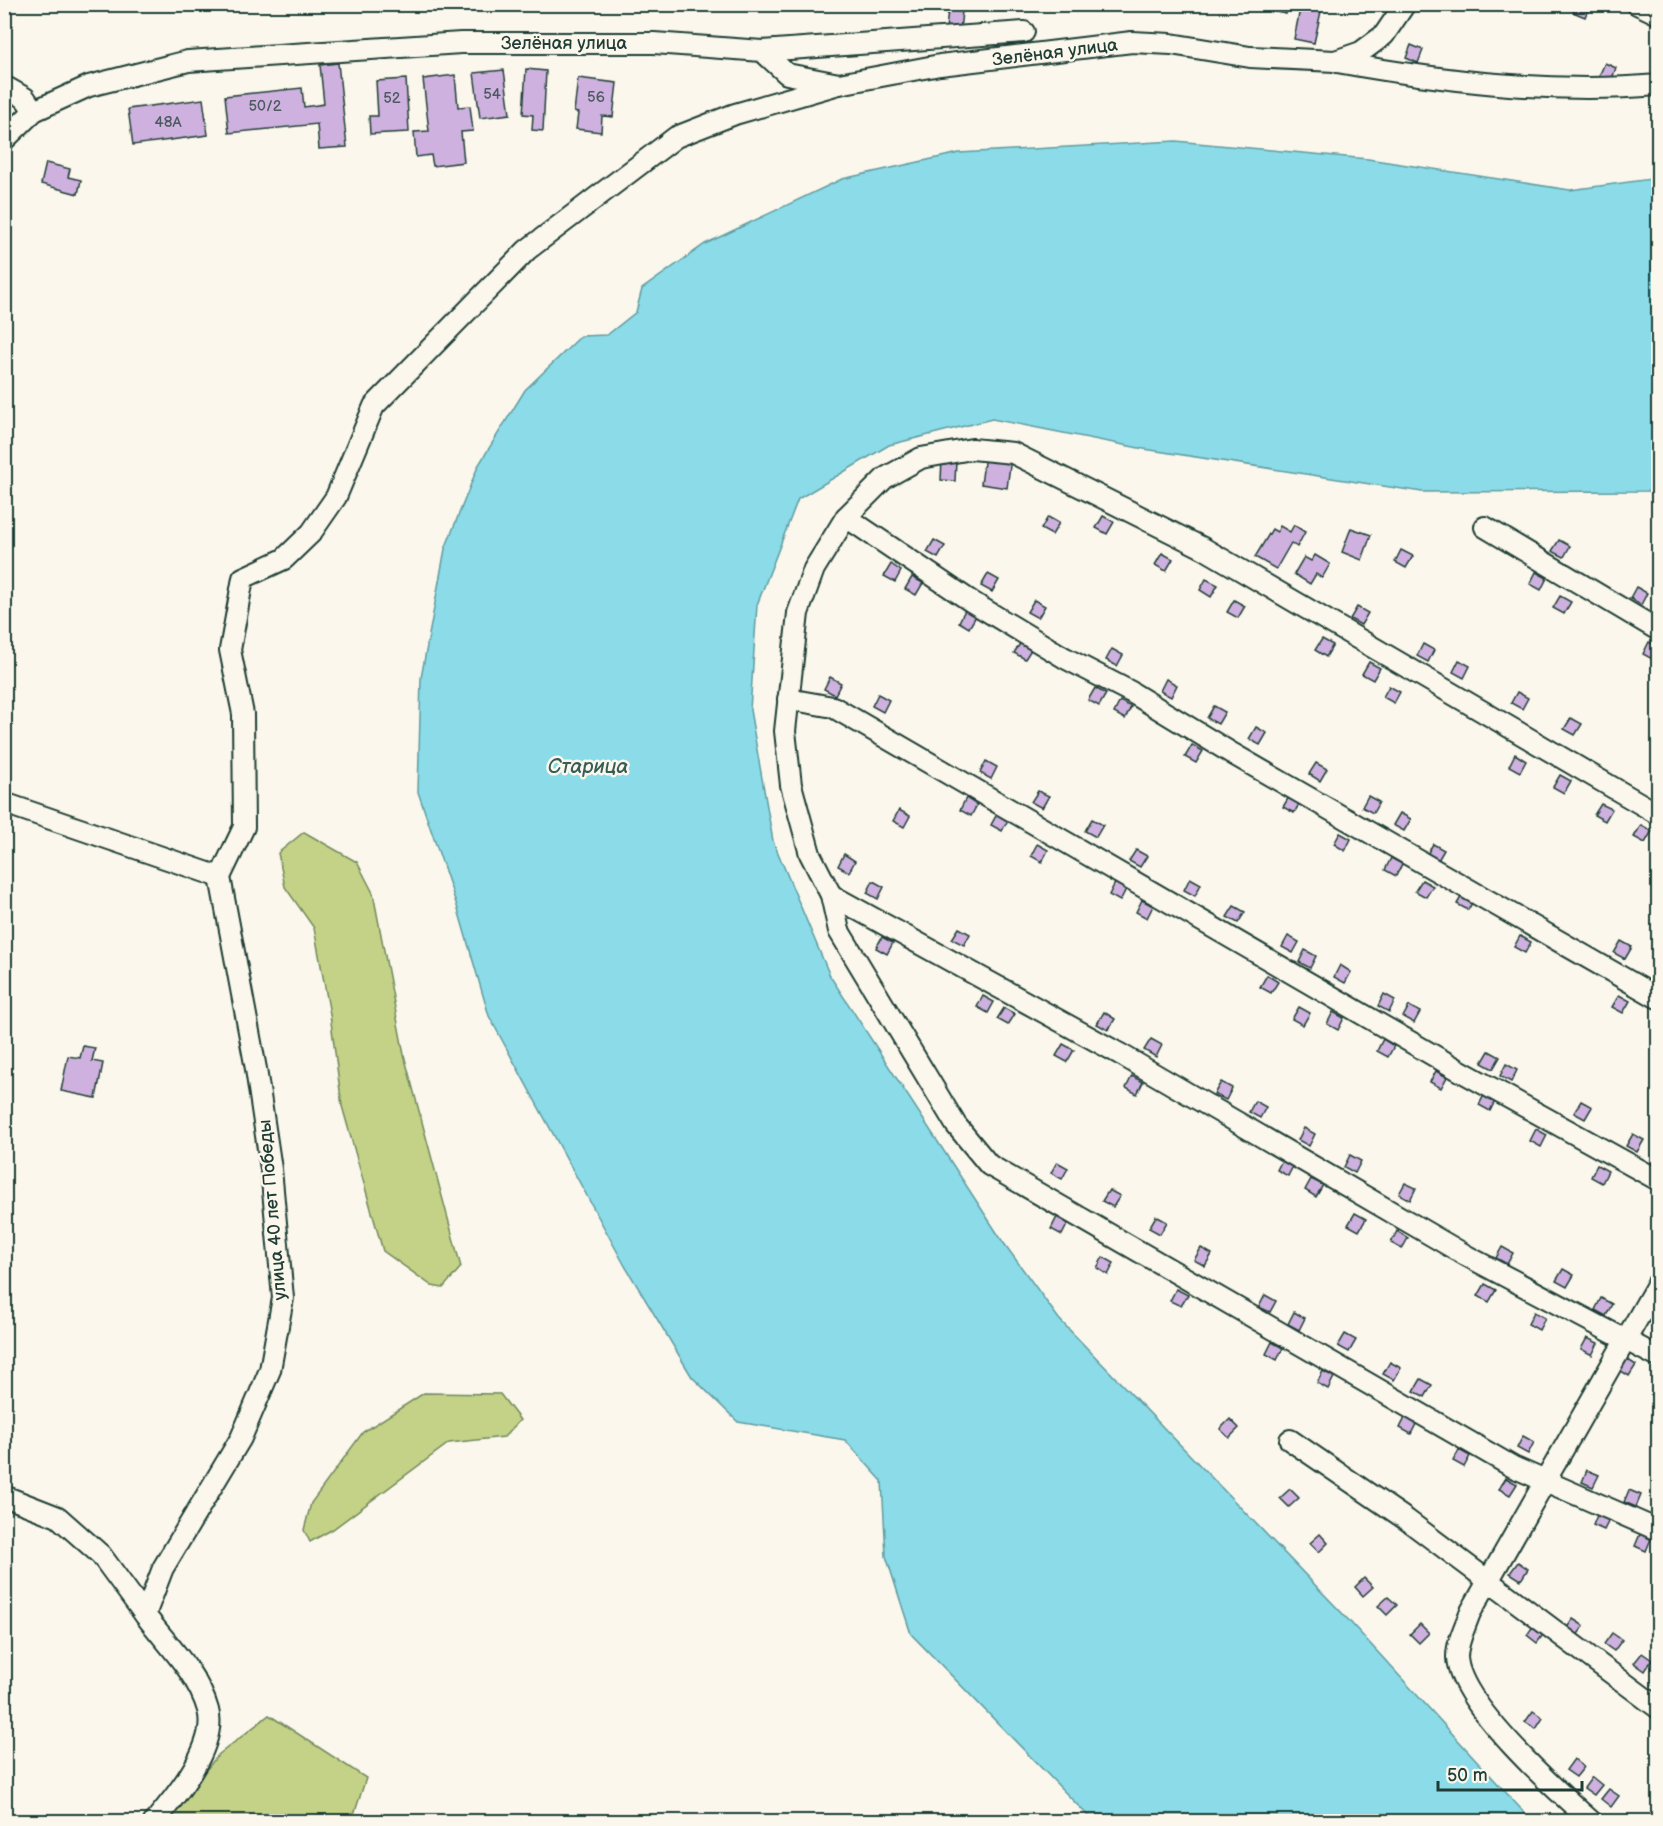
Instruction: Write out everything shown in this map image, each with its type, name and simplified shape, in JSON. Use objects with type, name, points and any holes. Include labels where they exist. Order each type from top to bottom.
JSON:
[{"type":"street","points":[[1335,62],[1361,52],[1384,35],[1405,4]]},
{"type":"street","points":[[1637,4],[1659,14]]},
{"type":"street","points":[[762,51],[1024,32]]},
{"type":"street","name":"Зелёная улица","points":[[4,140],[34,111],[89,86],[188,61],[311,51],[461,43],[654,43],[762,51],[787,75],[839,84],[940,65],[1132,42],[1172,44],[1250,57],[1335,62],[1388,71],[1498,84],[1620,88],[1659,86]]},
{"type":"street","points":[[4,803],[220,877],[244,827],[243,714],[230,650],[243,578],[284,559],[311,533],[336,497],[374,406],[527,250],[676,137],[735,114],[839,84]]},
{"type":"street","points":[[4,86],[25,98],[34,111]]},
{"type":"street","points":[[1659,814],[1203,548],[1013,453],[972,449],[921,458],[885,478],[846,517],[814,569],[798,613],[785,731],[791,785],[810,854],[831,895],[839,931],[956,1125],[989,1165],[1513,1467],[1659,1530]]},
{"type":"street","points":[[846,517],[972,602],[1065,658],[1131,693],[1233,754],[1659,998]]},
{"type":"street","points":[[1485,527],[1659,630]]},
{"type":"street","points":[[788,699],[833,707],[1427,1052],[1659,1180]]},
{"type":"street","name":"улица 40 лет Победы","points":[[145,1615],[163,1568],[241,1438],[270,1370],[283,1298],[268,1147],[220,877]]},
{"type":"street","points":[[831,895],[1120,1054],[1467,1256],[1659,1357]]},
{"type":"street","points":[[1592,1821],[1540,1778],[1483,1709],[1461,1676],[1457,1657],[1461,1636],[1488,1581],[1624,1340],[1659,1283]]},
{"type":"street","points":[[1290,1440],[1407,1520],[1659,1708]]},
{"type":"street","points":[[4,1496],[58,1517],[101,1555],[197,1684],[209,1712],[206,1747],[178,1794],[154,1821]]},
{"type":"green space","points":[[304,832],[357,862],[373,893],[404,1055],[461,1267],[443,1288],[432,1286],[383,1251],[342,1106],[330,1014],[314,928],[285,887],[278,853]]},
{"type":"green space","points":[[424,1393],[500,1394],[520,1420],[504,1437],[449,1443],[333,1529],[310,1542],[304,1530],[311,1503],[363,1432]]},
{"type":"green space","points":[[269,1715],[366,1778],[352,1821],[165,1822],[218,1755]]},
{"type":"water","name":"Старица","points":[[1176,141],[1368,159],[1570,190],[1658,178],[1658,491],[1422,492],[1144,449],[992,419],[889,445],[798,499],[757,605],[750,710],[773,841],[830,976],[1003,1242],[1059,1319],[1342,1613],[1532,1821],[1093,1821],[911,1634],[886,1556],[882,1481],[845,1440],[738,1422],[692,1377],[625,1266],[489,1016],[457,906],[418,792],[421,678],[445,549],[478,466],[525,390],[581,336],[607,335],[636,312],[642,289],[705,244],[842,179],[959,153]]},
{"type":"building","points":[[1258,4],[1297,4],[1296,11],[1287,9],[1286,14],[1258,8]]},
{"type":"building","points":[[1301,4],[1322,7],[1314,43],[1294,39]]},
{"type":"building","points":[[1576,4],[1590,5],[1585,17],[1573,12]]},
{"type":"building","points":[[948,10],[962,12],[960,30],[946,29]]},
{"type":"building","points":[[1411,45],[1423,50],[1418,63],[1406,58]]},
{"type":"building","points":[[338,63],[347,147],[319,149],[317,124],[229,133],[225,96],[302,88],[304,107],[324,104],[320,65]]},
{"type":"building","points":[[1605,63],[1616,68],[1611,81],[1599,76]]},
{"type":"building","points":[[526,69],[546,71],[543,131],[532,130],[533,115],[523,114]]},
{"type":"building","points":[[504,70],[510,114],[480,118],[474,73]]},
{"type":"building","points":[[455,75],[458,107],[470,106],[473,131],[461,132],[464,162],[433,166],[431,155],[416,157],[414,132],[429,131],[423,79]]},
{"type":"building","points":[[578,78],[617,83],[613,117],[602,116],[601,132],[576,129],[578,113],[574,112]]},
{"type":"building","points":[[406,79],[409,132],[370,134],[369,116],[378,116],[376,81]]},
{"type":"building","points":[[203,99],[208,135],[133,145],[128,109]]},
{"type":"building","points":[[46,163],[70,169],[68,177],[81,180],[78,194],[41,184]]},
{"type":"building","points":[[985,455],[1011,458],[1007,488],[981,484]]},
{"type":"building","points":[[942,459],[956,460],[955,481],[941,480]]},
{"type":"building","points":[[1103,516],[1114,522],[1107,534],[1096,528]]},
{"type":"building","points":[[1048,517],[1059,523],[1052,535],[1041,529]]},
{"type":"building","points":[[1294,525],[1305,532],[1297,547],[1291,543],[1276,569],[1255,557],[1272,529],[1277,532],[1280,526],[1290,532]]},
{"type":"building","points":[[1351,528],[1371,535],[1362,560],[1342,552]]},
{"type":"building","points":[[934,540],[945,546],[938,558],[927,552]]},
{"type":"building","points":[[1559,540],[1570,546],[1564,557],[1552,551]]},
{"type":"building","points":[[1401,550],[1413,556],[1406,568],[1395,562]]},
{"type":"building","points":[[1162,553],[1173,559],[1166,571],[1155,565]]},
{"type":"building","points":[[1315,555],[1330,564],[1322,578],[1316,574],[1310,584],[1294,574],[1304,557],[1311,561]]},
{"type":"building","points":[[891,564],[901,571],[895,582],[884,576]]},
{"type":"building","points":[[1536,572],[1547,578],[1541,590],[1530,584]]},
{"type":"building","points":[[988,574],[999,580],[992,592],[981,586]]},
{"type":"building","points":[[912,577],[923,583],[916,595],[905,589]]},
{"type":"building","points":[[1206,579],[1218,585],[1211,597],[1200,590]]},
{"type":"building","points":[[1636,587],[1647,593],[1641,605],[1630,598]]},
{"type":"building","points":[[1560,596],[1571,602],[1564,614],[1553,608]]},
{"type":"building","points":[[1034,600],[1045,606],[1038,618],[1027,612]]},
{"type":"building","points":[[1234,600],[1245,606],[1238,618],[1227,612]]},
{"type":"building","points":[[1357,607],[1368,613],[1361,625],[1350,619]]},
{"type":"building","points":[[965,610],[976,616],[969,628],[959,622]]},
{"type":"building","points":[[1322,639],[1333,645],[1326,657],[1315,650]]},
{"type":"building","points":[[1021,642],[1032,648],[1025,659],[1014,653]]},
{"type":"building","points":[[1649,642],[1658,647],[1654,660],[1643,654]]},
{"type":"building","points":[[1423,644],[1434,650],[1428,662],[1417,656]]},
{"type":"building","points":[[1112,649],[1123,655],[1117,666],[1106,660]]},
{"type":"building","points":[[1459,660],[1470,666],[1464,678],[1453,672]]},
{"type":"building","points":[[1369,662],[1380,668],[1373,680],[1362,674]]},
{"type":"building","points":[[830,677],[841,683],[835,695],[824,689]]},
{"type":"building","points":[[1166,679],[1177,685],[1171,697],[1160,691]]},
{"type":"building","points":[[1389,686],[1400,692],[1394,703],[1383,697]]},
{"type":"building","points":[[1095,688],[1106,694],[1099,706],[1088,700]]},
{"type":"building","points":[[1517,692],[1528,698],[1522,709],[1511,703]]},
{"type":"building","points":[[878,694],[889,700],[883,712],[872,706]]},
{"type":"building","points":[[1120,701],[1131,707],[1125,719],[1114,713]]},
{"type":"building","points":[[1214,706],[1225,712],[1218,724],[1207,718]]},
{"type":"building","points":[[1571,718],[1582,724],[1575,735],[1564,729]]},
{"type":"building","points":[[1256,727],[1267,733],[1260,745],[1249,739]]},
{"type":"building","points":[[1192,745],[1203,751],[1196,763],[1185,757]]},
{"type":"building","points":[[1515,754],[1526,761],[1520,772],[1509,766]]},
{"type":"building","points":[[986,761],[997,767],[991,779],[980,773]]},
{"type":"building","points":[[1316,763],[1327,769],[1320,781],[1309,774]]},
{"type":"building","points":[[1560,775],[1571,781],[1564,793],[1553,787]]},
{"type":"building","points":[[1038,791],[1049,796],[1042,808],[1031,802]]},
{"type":"building","points":[[1290,795],[1301,801],[1294,813],[1283,807]]},
{"type":"building","points":[[1368,796],[1379,802],[1373,813],[1362,807]]},
{"type":"building","points":[[966,798],[977,805],[971,816],[960,810]]},
{"type":"building","points":[[1601,804],[1612,809],[1605,821],[1594,815]]},
{"type":"building","points":[[899,810],[910,816],[904,827],[893,821]]},
{"type":"building","points":[[1400,813],[1411,819],[1404,831],[1393,825]]},
{"type":"building","points":[[997,814],[1008,820],[1002,831],[991,825]]},
{"type":"building","points":[[1092,819],[1103,825],[1096,837],[1085,831]]},
{"type":"building","points":[[1641,825],[1652,831],[1645,843],[1634,837]]},
{"type":"building","points":[[1340,833],[1351,839],[1345,851],[1334,844]]},
{"type":"building","points":[[1037,844],[1048,850],[1042,862],[1031,856]]},
{"type":"building","points":[[1433,844],[1444,850],[1437,862],[1426,856]]},
{"type":"building","points":[[1136,850],[1147,856],[1140,867],[1129,861]]},
{"type":"building","points":[[844,854],[855,861],[849,872],[838,866]]},
{"type":"building","points":[[1391,858],[1402,864],[1396,876],[1385,870]]},
{"type":"building","points":[[1190,878],[1201,884],[1195,896],[1184,890]]},
{"type":"building","points":[[1422,880],[1433,886],[1426,897],[1415,891]]},
{"type":"building","points":[[873,881],[884,887],[878,899],[867,893]]},
{"type":"building","points":[[1115,883],[1126,889],[1120,901],[1109,895]]},
{"type":"building","points":[[1464,892],[1475,898],[1468,910],[1457,904]]},
{"type":"building","points":[[1142,900],[1153,906],[1147,918],[1136,912]]},
{"type":"building","points":[[1234,906],[1245,912],[1238,923],[1227,917]]},
{"type":"building","points":[[959,928],[970,934],[964,945],[952,939]]},
{"type":"building","points":[[1288,936],[1299,942],[1293,953],[1282,947]]},
{"type":"building","points":[[1520,936],[1531,942],[1525,953],[1514,947]]},
{"type":"building","points":[[882,937],[893,943],[887,954],[876,948]]},
{"type":"building","points":[[1621,941],[1632,947],[1625,959],[1614,953]]},
{"type":"building","points":[[1305,950],[1316,956],[1310,968],[1299,962]]},
{"type":"building","points":[[1340,965],[1351,972],[1345,983],[1334,977]]},
{"type":"building","points":[[1267,975],[1278,982],[1271,993],[1260,987]]},
{"type":"building","points":[[1384,994],[1395,1000],[1389,1012],[1378,1006]]},
{"type":"building","points":[[1619,995],[1630,1001],[1623,1013],[1612,1007]]},
{"type":"building","points":[[983,996],[994,1002],[988,1013],[977,1007]]},
{"type":"building","points":[[1409,1006],[1420,1012],[1414,1023],[1403,1017]]},
{"type":"building","points":[[1299,1007],[1310,1013],[1303,1025],[1292,1019]]},
{"type":"building","points":[[1004,1008],[1015,1014],[1008,1025],[997,1019]]},
{"type":"building","points":[[1104,1012],[1115,1019],[1108,1030],[1097,1024]]},
{"type":"building","points":[[1333,1012],[1344,1018],[1338,1030],[1327,1024]]},
{"type":"building","points":[[1151,1039],[1162,1045],[1156,1057],[1144,1050]]},
{"type":"building","points":[[1383,1039],[1394,1046],[1388,1057],[1377,1051]]},
{"type":"building","points":[[1063,1044],[1074,1050],[1067,1062],[1056,1056]]},
{"type":"building","points":[[83,1046],[95,1048],[92,1061],[103,1063],[96,1098],[61,1091],[68,1056],[80,1058]]},
{"type":"building","points":[[1489,1051],[1500,1057],[1493,1069],[1482,1063]]},
{"type":"building","points":[[1506,1064],[1517,1070],[1511,1082],[1500,1076]]},
{"type":"building","points":[[1436,1071],[1447,1077],[1441,1088],[1430,1082]]},
{"type":"building","points":[[1132,1076],[1143,1082],[1137,1094],[1126,1088]]},
{"type":"building","points":[[1221,1082],[1232,1088],[1226,1100],[1214,1094]]},
{"type":"building","points":[[1485,1093],[1496,1099],[1490,1111],[1479,1105]]},
{"type":"building","points":[[1255,1101],[1266,1107],[1260,1118],[1249,1112]]},
{"type":"building","points":[[1581,1101],[1592,1107],[1585,1119],[1574,1113]]},
{"type":"building","points":[[1304,1128],[1315,1134],[1309,1146],[1298,1140]]},
{"type":"building","points":[[1536,1129],[1547,1135],[1541,1147],[1530,1141]]},
{"type":"building","points":[[1633,1134],[1644,1140],[1637,1152],[1626,1146]]},
{"type":"building","points":[[1350,1155],[1361,1161],[1355,1173],[1344,1167]]},
{"type":"building","points":[[1283,1158],[1294,1164],[1288,1176],[1277,1170]]},
{"type":"building","points":[[1057,1162],[1068,1168],[1062,1179],[1051,1173]]},
{"type":"building","points":[[1597,1165],[1608,1171],[1602,1183],[1591,1177]]},
{"type":"building","points":[[1311,1179],[1323,1185],[1316,1197],[1305,1190]]},
{"type":"building","points":[[1405,1183],[1416,1188],[1410,1200],[1399,1194]]},
{"type":"building","points":[[1109,1190],[1120,1196],[1113,1207],[1102,1201]]},
{"type":"building","points":[[1355,1213],[1366,1219],[1359,1231],[1348,1225]]},
{"type":"building","points":[[1156,1216],[1167,1222],[1160,1234],[1149,1228]]},
{"type":"building","points":[[1057,1217],[1068,1223],[1062,1235],[1051,1229]]},
{"type":"building","points":[[1397,1231],[1408,1238],[1402,1249],[1391,1243]]},
{"type":"building","points":[[1502,1247],[1513,1253],[1507,1264],[1496,1258]]},
{"type":"building","points":[[1201,1248],[1212,1254],[1205,1266],[1194,1260]]},
{"type":"building","points":[[1103,1257],[1114,1263],[1108,1275],[1097,1268]]},
{"type":"building","points":[[1563,1269],[1574,1275],[1567,1287],[1556,1281]]},
{"type":"building","points":[[1485,1284],[1496,1290],[1489,1302],[1478,1296]]},
{"type":"building","points":[[1176,1289],[1188,1295],[1181,1306],[1170,1301]]},
{"type":"building","points":[[1265,1295],[1276,1301],[1270,1312],[1259,1307]]},
{"type":"building","points":[[1601,1298],[1612,1304],[1606,1316],[1595,1310]]},
{"type":"building","points":[[1294,1312],[1305,1318],[1299,1330],[1288,1324]]},
{"type":"building","points":[[1534,1312],[1545,1318],[1539,1330],[1528,1324]]},
{"type":"building","points":[[1345,1334],[1356,1340],[1349,1352],[1338,1346]]},
{"type":"building","points":[[1587,1338],[1598,1343],[1592,1355],[1581,1349]]},
{"type":"building","points":[[1272,1342],[1283,1348],[1277,1360],[1266,1354]]},
{"type":"building","points":[[1625,1358],[1636,1365],[1629,1376],[1618,1369]]},
{"type":"building","points":[[1390,1362],[1401,1368],[1394,1380],[1383,1374]]},
{"type":"building","points":[[1323,1371],[1334,1377],[1328,1389],[1317,1383]]},
{"type":"building","points":[[1421,1379],[1432,1385],[1425,1397],[1414,1391]]},
{"type":"building","points":[[1406,1416],[1417,1422],[1411,1434],[1400,1428]]},
{"type":"building","points":[[1230,1419],[1239,1428],[1229,1438],[1220,1429]]},
{"type":"building","points":[[1523,1436],[1534,1442],[1528,1454],[1517,1448]]},
{"type":"building","points":[[1459,1450],[1470,1456],[1464,1467],[1453,1461]]},
{"type":"building","points":[[1587,1470],[1599,1475],[1593,1487],[1582,1482]]},
{"type":"building","points":[[1506,1478],[1517,1484],[1510,1495],[1499,1489]]},
{"type":"building","points":[[1290,1489],[1299,1498],[1289,1507],[1280,1498]]},
{"type":"building","points":[[1629,1490],[1641,1495],[1636,1507],[1624,1502]]},
{"type":"building","points":[[1598,1513],[1610,1518],[1604,1530],[1593,1525]]},
{"type":"building","points":[[1320,1534],[1328,1543],[1319,1552],[1310,1543]]},
{"type":"building","points":[[1640,1534],[1651,1539],[1646,1551],[1635,1546]]},
{"type":"building","points":[[1518,1562],[1528,1569],[1521,1580],[1510,1573]]},
{"type":"building","points":[[1364,1578],[1373,1587],[1363,1596],[1355,1587]]},
{"type":"building","points":[[1388,1597],[1397,1605],[1387,1615],[1378,1606]]},
{"type":"building","points":[[1573,1619],[1584,1626],[1576,1637],[1566,1629]]},
{"type":"building","points":[[1420,1624],[1429,1633],[1419,1643],[1410,1634]]},
{"type":"building","points":[[1534,1625],[1545,1632],[1537,1643],[1527,1635]]},
{"type":"building","points":[[1612,1633],[1622,1640],[1614,1651],[1604,1644]]},
{"type":"building","points":[[1642,1653],[1652,1660],[1645,1671],[1634,1663]]},
{"type":"building","points":[[1533,1711],[1543,1718],[1536,1729],[1525,1722]]},
{"type":"building","points":[[1574,1759],[1584,1767],[1576,1777],[1566,1770]]},
{"type":"building","points":[[1592,1777],[1602,1785],[1594,1795],[1584,1788]]},
{"type":"building","points":[[1609,1789],[1619,1796],[1611,1807],[1601,1799]]}]
